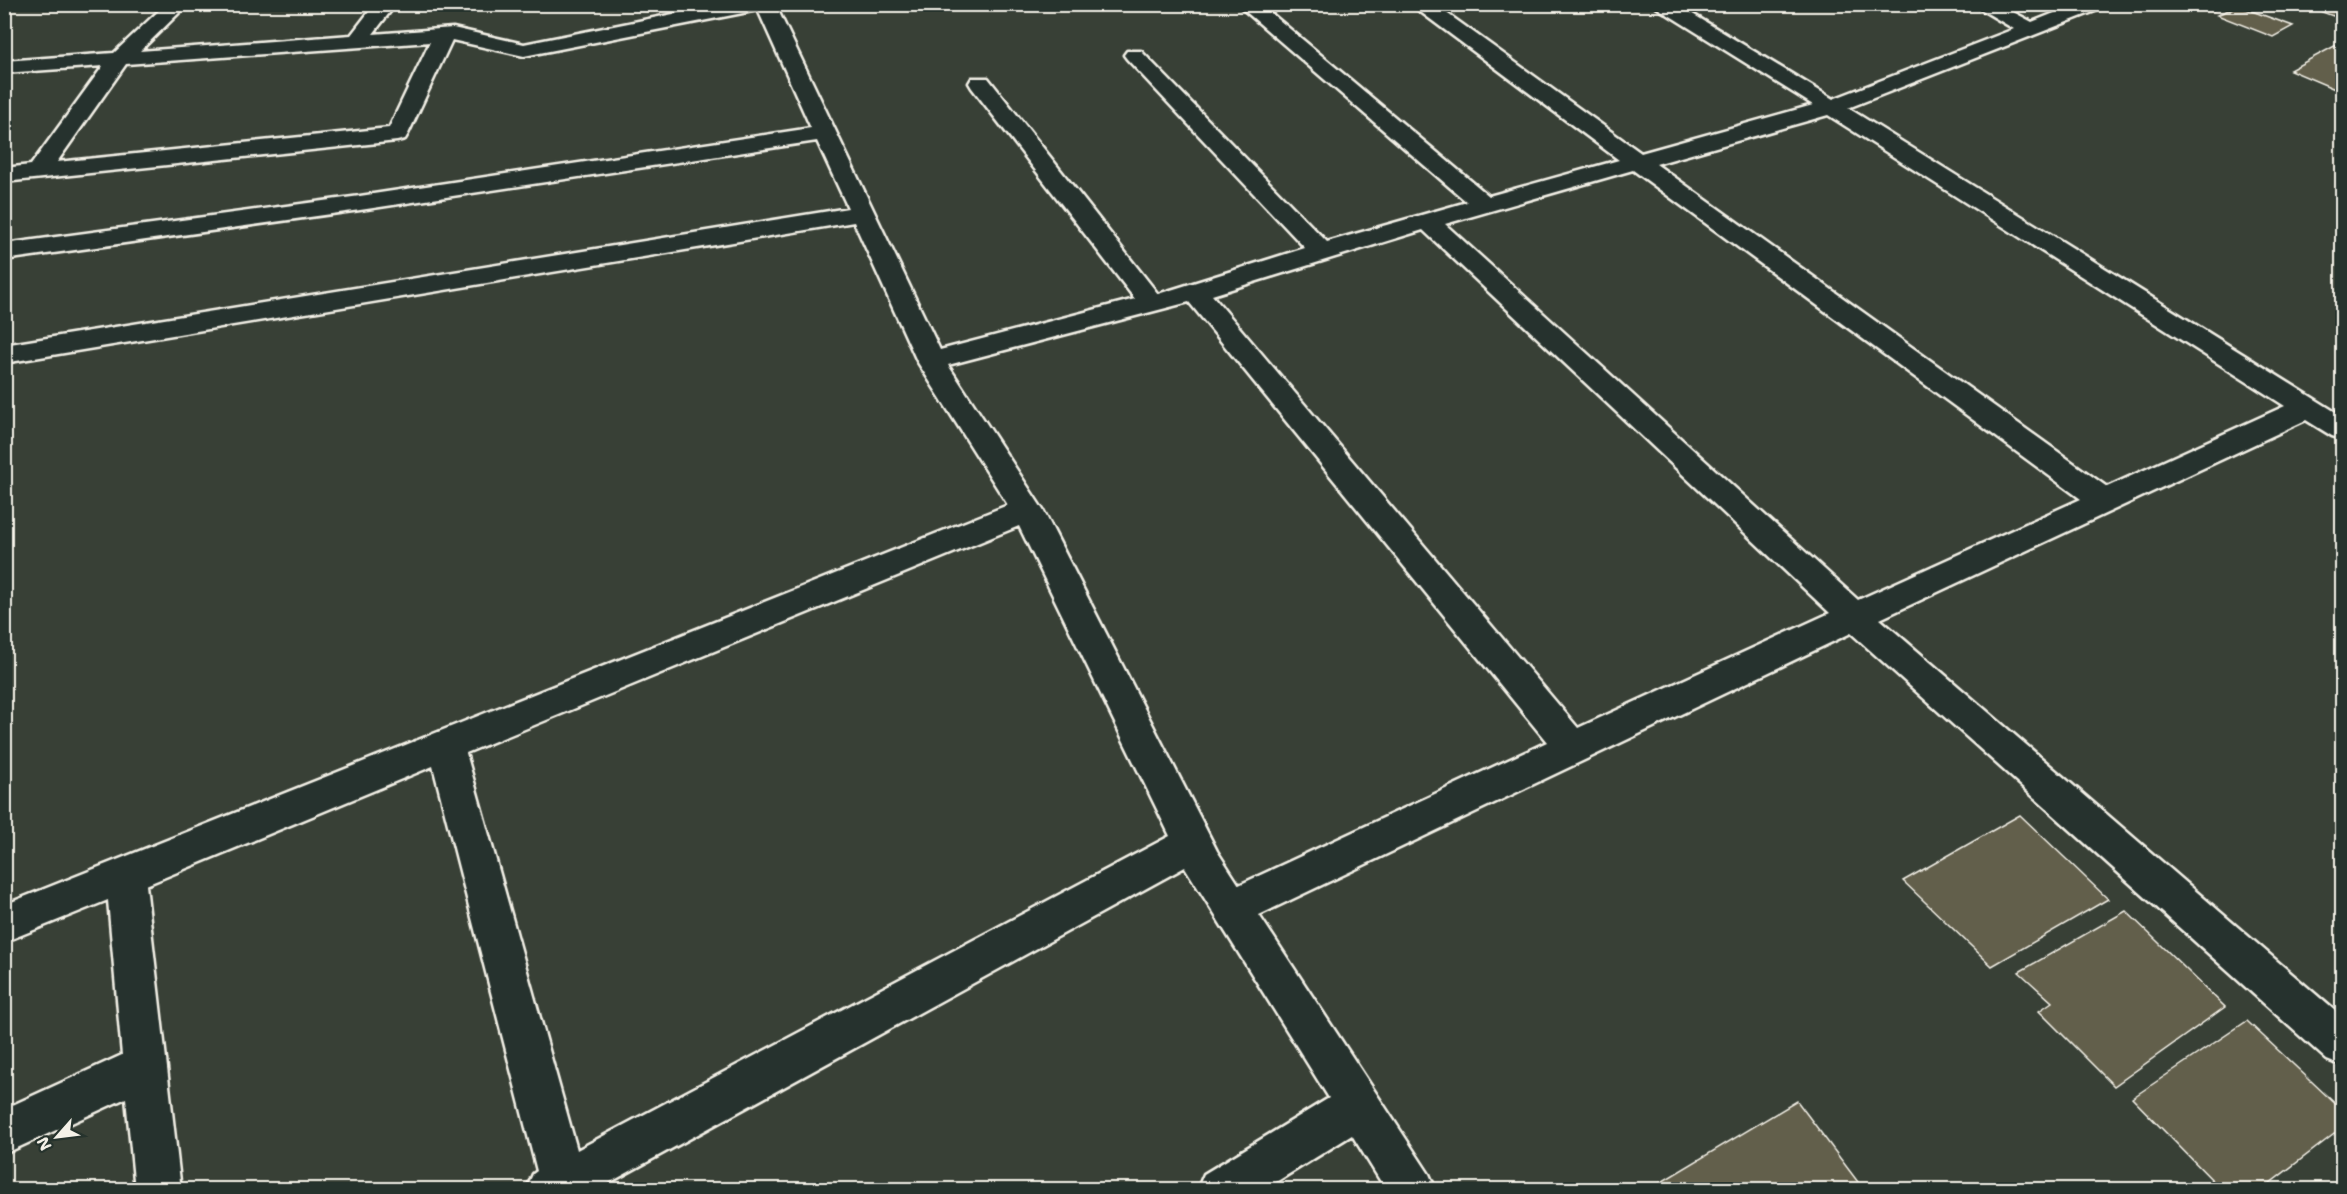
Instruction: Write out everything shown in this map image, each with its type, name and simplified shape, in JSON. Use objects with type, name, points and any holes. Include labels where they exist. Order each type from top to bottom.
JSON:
[{"type":"street","points":[[39,171],[120,58],[178,4]]},
{"type":"street","points":[[357,41],[386,4]]},
{"type":"street","points":[[4,67],[453,34],[524,50],[756,4]]},
{"type":"street","points":[[765,4],[931,361],[1027,510],[1194,843],[1413,1190]]},
{"type":"street","points":[[1247,4],[1485,205]]},
{"type":"street","points":[[1420,4],[1636,163],[2105,501]]},
{"type":"street","points":[[1661,4],[1831,107],[2306,408],[2343,429]]},
{"type":"street","points":[[1982,4],[2031,29]]},
{"type":"street","points":[[931,361],[1195,292],[1322,251],[1831,107],[2096,4]]},
{"type":"street","points":[[4,175],[397,134],[444,35]]},
{"type":"street","points":[[1134,55],[1322,251]]},
{"type":"street","points":[[980,83],[1152,303]]},
{"type":"street","points":[[4,252],[360,203],[825,133]]},
{"type":"street","points":[[4,354],[862,213]]},
{"type":"street","points":[[1427,222],[1854,616],[2343,1045]]},
{"type":"street","points":[[1195,292],[1572,747]]},
{"type":"street","points":[[1233,908],[1572,747],[2306,408]]},
{"type":"street","points":[[4,924],[1027,510]]},
{"type":"street","points":[[446,745],[559,1187],[1194,843]]},
{"type":"street","points":[[125,875],[158,1190]]},
{"type":"street","points":[[4,1132],[145,1067]]},
{"type":"street","points":[[1220,1190],[1359,1105]]},
{"type":"building","points":[[2197,4],[2229,4],[2213,11]]},
{"type":"building","points":[[2308,4],[2342,4],[2342,11],[2333,16],[2306,6]]},
{"type":"building","points":[[2238,6],[2293,26],[2273,37],[2217,15]]},
{"type":"building","points":[[2342,42],[2342,92],[2290,70]]},
{"type":"building","points":[[2020,815],[2108,899],[1992,966],[1903,881]]},
{"type":"building","points":[[2126,911],[2225,1007],[2114,1086],[2039,1011],[2052,1002],[2019,972]]},
{"type":"building","points":[[2247,1021],[2342,1110],[2342,1128],[2261,1190],[2222,1190],[2132,1098]]},
{"type":"building","points":[[1797,1101],[1864,1190],[1648,1190]]}]
